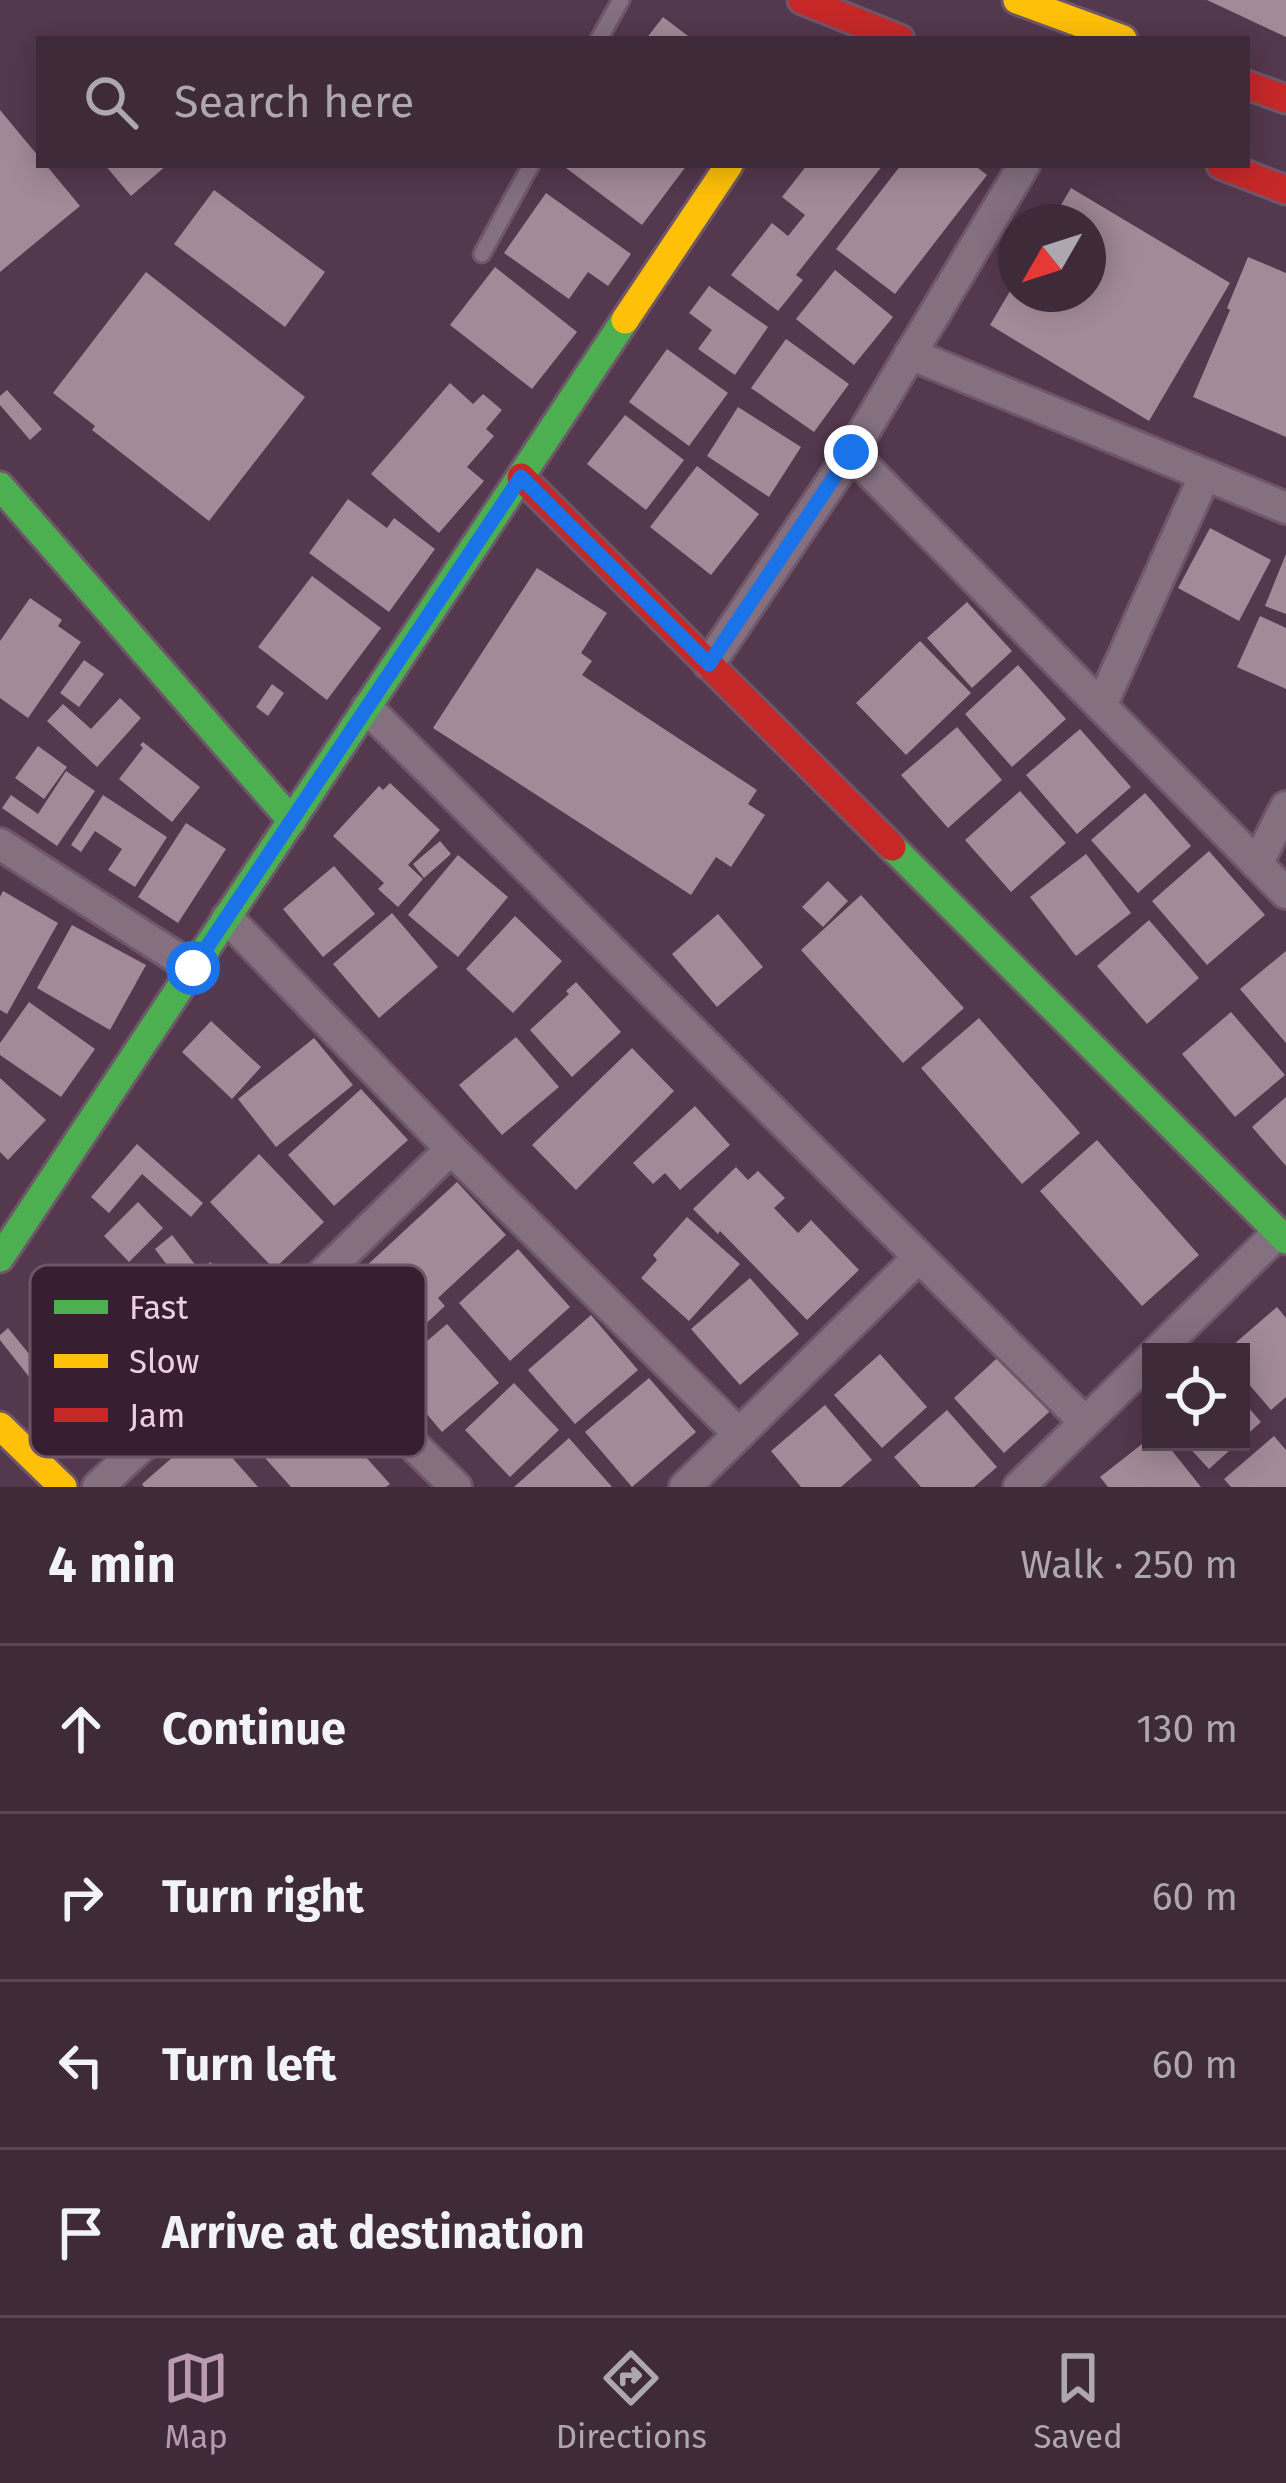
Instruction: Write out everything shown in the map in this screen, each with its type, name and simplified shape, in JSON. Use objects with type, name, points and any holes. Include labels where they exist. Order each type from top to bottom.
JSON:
[{"type":"street","points":[[802,0],[892,36]]},
{"type":"street","points":[[1017,0],[1115,36]]},
{"type":"street","points":[[816,36],[832,12]]},
{"type":"street","points":[[1250,86],[1286,99]]},
{"type":"street","points":[[0,1258],[23,1208],[227,918],[727,168]]},
{"type":"street","points":[[709,664],[851,452],[1022,168]]},
{"type":"street","points":[[1229,168],[1286,190]]},
{"type":"street","points":[[910,354],[1286,508]]},
{"type":"street","points":[[851,452],[1286,893]]},
{"type":"street","points":[[1101,706],[1205,475]]},
{"type":"street","points":[[521,477],[1282,1236],[1167,1343]]},
{"type":"street","points":[[0,486],[292,821]]},
{"type":"street","points":[[367,708],[1085,1422]]},
{"type":"street","points":[[1257,864],[1286,807]]},
{"type":"street","points":[[0,844],[193,968]]},
{"type":"street","points":[[227,918],[451,1149],[739,1434]]},
{"type":"street","points":[[332,1265],[451,1149]]},
{"type":"street","points":[[685,1487],[919,1257]]},
{"type":"street","points":[[1019,1487],[1142,1367]]},
{"type":"street","points":[[0,1426],[30,1455]]},
{"type":"street","points":[[32,1457],[63,1487]]},
{"type":"street","points":[[98,1487],[130,1457]]},
{"type":"street","points":[[425,1457],[456,1487]]},
{"type":"lane","points":[[601,36],[620,0]]},
{"type":"lane","points":[[482,254],[529,168]]},
{"type":"building","points":[[1207,0],[1286,0],[1286,37]]},
{"type":"building","points":[[663,17],[688,36],[648,36]]},
{"type":"building","points":[[0,110],[36,153],[36,168],[48,168],[80,206],[0,272]]},
{"type":"building","points":[[108,168],[164,168],[131,196]]},
{"type":"building","points":[[566,168],[685,168],[642,225]]},
{"type":"building","points":[[805,168],[881,168],[796,275],[803,280],[778,311],[731,275],[772,223],[788,236],[805,215],[782,197]]},
{"type":"building","points":[[899,168],[978,168],[987,175],[895,294],[836,249]]},
{"type":"building","points":[[1071,188],[1098,204],[1062,204]]},
{"type":"building","points":[[214,190],[325,272],[285,327],[174,244]]},
{"type":"building","points":[[546,193],[631,254],[608,286],[588,272],[569,299],[504,253]]},
{"type":"building","points":[[1106,209],[1230,283],[1149,421],[990,325],[998,311],[1106,312]]},
{"type":"building","points":[[1248,257],[1286,273],[1286,437],[1193,397]]},
{"type":"building","points":[[495,267],[577,332],[532,389],[450,325]]},
{"type":"building","points":[[835,270],[893,317],[854,365],[796,319]]},
{"type":"building","points":[[146,272],[305,397],[209,521],[92,430],[95,426],[53,393]]},
{"type":"building","points":[[709,286],[768,327],[735,375],[698,349],[712,330],[689,313]]},
{"type":"building","points":[[786,339],[849,384],[814,432],[751,388]]},
{"type":"building","points":[[667,349],[728,393],[689,446],[629,402]]},
{"type":"building","points":[[450,383],[473,404],[483,394],[502,410],[486,429],[494,436],[467,467],[484,481],[439,533],[371,474]]},
{"type":"building","points":[[7,390],[42,429],[30,440],[0,405],[0,396]]},
{"type":"building","points":[[738,407],[801,447],[769,497],[707,456]]},
{"type":"building","points":[[625,415],[684,460],[646,510],[587,464]]},
{"type":"building","points":[[697,466],[759,514],[711,575],[650,527]]},
{"type":"building","points":[[348,499],[387,528],[394,518],[435,549],[389,612],[309,553]]},
{"type":"building","points":[[1210,528],[1271,560],[1239,621],[1178,588]]},
{"type":"building","points":[[1286,554],[1286,614],[1265,606]]},
{"type":"building","points":[[537,568],[607,613],[581,653],[592,661],[582,675],[757,790],[748,804],[765,815],[731,867],[716,857],[691,895],[433,728]]},
{"type":"building","points":[[312,576],[381,628],[327,700],[258,647]]},
{"type":"building","points":[[30,598],[62,620],[58,626],[81,642],[28,718],[0,698],[0,641]]},
{"type":"building","points":[[967,602],[1012,651],[972,688],[927,638]]},
{"type":"building","points":[[1260,616],[1286,628],[1286,689],[1237,667]]},
{"type":"building","points":[[920,641],[971,693],[906,755],[856,703]]},
{"type":"building","points":[[84,660],[104,674],[79,707],[60,693]]},
{"type":"building","points":[[1018,665],[1066,719],[1012,767],[965,714]]},
{"type":"building","points":[[272,684],[284,693],[268,716],[256,707]]},
{"type":"building","points":[[120,698],[141,718],[97,767],[47,721],[63,704],[91,729]]},
{"type":"building","points":[[957,727],[1002,780],[948,828],[901,775]]},
{"type":"building","points":[[1080,729],[1131,787],[1077,834],[1026,775]]},
{"type":"building","points":[[143,742],[200,787],[172,822],[119,779]]},
{"type":"building","points":[[38,746],[67,767],[44,799],[15,778]]},
{"type":"building","points":[[66,771],[95,791],[57,846],[2,808],[11,795],[38,814]]},
{"type":"building","points":[[390,783],[440,830],[408,865],[423,879],[398,907],[378,889],[384,883],[333,836],[379,786],[383,790]]},
{"type":"building","points":[[1020,791],[1066,843],[1011,892],[965,840]]},
{"type":"building","points":[[1145,793],[1191,846],[1138,893],[1091,840]]},
{"type":"building","points":[[103,795],[167,837],[135,887],[108,870],[122,849],[95,831],[81,852],[71,845]]},
{"type":"building","points":[[186,823],[226,849],[178,923],[138,897]]},
{"type":"building","points":[[440,841],[451,854],[424,878],[413,864]]},
{"type":"building","points":[[1209,851],[1265,915],[1207,965],[1152,901]]},
{"type":"building","points":[[1086,854],[1131,913],[1076,956],[1030,897]]},
{"type":"building","points":[[458,855],[508,897],[458,957],[408,915]]},
{"type":"building","points":[[334,866],[375,914],[323,957],[283,909]]},
{"type":"building","points":[[828,881],[848,901],[823,927],[802,907]]},
{"type":"building","points":[[3,891],[58,923],[7,1014],[0,1010]]},
{"type":"building","points":[[861,895],[964,1008],[903,1063],[801,950]]},
{"type":"building","points":[[392,913],[438,967],[379,1018],[333,964]]},
{"type":"building","points":[[718,914],[763,967],[717,1007],[672,954]]},
{"type":"building","points":[[515,916],[562,961],[513,1013],[466,969]]},
{"type":"building","points":[[1149,920],[1199,978],[1147,1024],[1097,966]]},
{"type":"building","points":[[72,925],[146,965],[110,1030],[37,988]]},
{"type":"building","points":[[1286,951],[1286,1043],[1240,989]]},
{"type":"building","points":[[576,982],[621,1032],[572,1077],[530,1030]]},
{"type":"building","points":[[29,1002],[95,1049],[61,1097],[0,1055],[0,1043]]},
{"type":"building","points":[[1231,1012],[1285,1075],[1235,1117],[1182,1054]]},
{"type":"building","points":[[979,1018],[1080,1133],[1022,1184],[921,1068]]},
{"type":"building","points":[[211,1021],[261,1067],[232,1099],[182,1052]]},
{"type":"building","points":[[516,1037],[559,1087],[502,1135],[459,1085]]},
{"type":"building","points":[[314,1038],[353,1085],[276,1147],[238,1099]]},
{"type":"building","points":[[632,1048],[674,1091],[576,1190],[532,1145]]},
{"type":"building","points":[[0,1078],[46,1120],[8,1160],[0,1152]]},
{"type":"building","points":[[361,1089],[408,1140],[334,1206],[288,1155]]},
{"type":"building","points":[[1286,1097],[1286,1166],[1252,1127]]},
{"type":"building","points":[[695,1106],[730,1145],[680,1190],[665,1173],[653,1184],[633,1163]]},
{"type":"building","points":[[1097,1140],[1199,1255],[1142,1306],[1040,1191]]},
{"type":"building","points":[[137,1144],[203,1203],[191,1217],[142,1174],[109,1213],[91,1197]]},
{"type":"building","points":[[259,1154],[324,1222],[278,1265],[270,1265],[210,1202]]},
{"type":"building","points":[[736,1167],[748,1180],[758,1171],[785,1198],[774,1208],[798,1233],[811,1220],[859,1270],[807,1320],[693,1209]]},
{"type":"building","points":[[457,1182],[506,1235],[438,1298],[445,1306],[426,1324],[426,1265],[367,1265]]},
{"type":"building","points":[[138,1202],[163,1228],[129,1262],[104,1236]]},
{"type":"building","points":[[687,1217],[740,1264],[689,1321],[641,1278],[657,1260],[653,1255]]},
{"type":"building","points":[[172,1235],[195,1265],[167,1265],[155,1249]]},
{"type":"building","points":[[518,1249],[570,1307],[510,1361],[459,1303]]},
{"type":"building","points":[[750,1278],[799,1334],[740,1385],[691,1329]]},
{"type":"building","points":[[1277,1307],[1286,1318],[1286,1397],[1271,1410],[1250,1386],[1250,1343],[1235,1343]]},
{"type":"building","points":[[591,1315],[638,1370],[575,1424],[528,1370]]},
{"type":"building","points":[[447,1324],[499,1383],[442,1432],[426,1413],[426,1342]]},
{"type":"building","points":[[8,1328],[30,1355],[30,1378],[0,1340]]},
{"type":"building","points":[[1009,1347],[1059,1403],[1004,1453],[954,1398]]},
{"type":"building","points":[[880,1354],[927,1407],[882,1448],[834,1395]]},
{"type":"building","points":[[649,1378],[696,1432],[632,1487],[585,1432]]},
{"type":"building","points":[[514,1383],[559,1430],[510,1477],[465,1430]]},
{"type":"building","points":[[825,1405],[872,1460],[841,1487],[801,1487],[771,1451]]},
{"type":"building","points":[[1250,1409],[1261,1422],[1250,1432]]},
{"type":"building","points":[[947,1410],[997,1467],[974,1487],[921,1487],[894,1457]]},
{"type":"building","points":[[1274,1436],[1286,1450],[1286,1487],[1231,1487],[1224,1479]]},
{"type":"building","points":[[569,1438],[612,1487],[514,1487]]},
{"type":"building","points":[[1142,1444],[1142,1451],[1172,1451],[1201,1487],[1108,1487],[1100,1477]]},
{"type":"building","points":[[1192,1451],[1229,1451],[1209,1469]]},
{"type":"building","points":[[173,1457],[232,1457],[258,1487],[144,1487]]},
{"type":"building","points":[[264,1457],[366,1457],[390,1484],[386,1487],[291,1487]]},
{"type":"traffic: fast","points":[[0,1258],[625,320]]},
{"type":"traffic: fast","points":[[0,486],[292,821]]},
{"type":"traffic: fast","points":[[892,847],[1286,1240]]},
{"type":"traffic: slow","points":[[1017,0],[1115,36]]},
{"type":"traffic: slow","points":[[625,320],[727,168]]},
{"type":"traffic: slow","points":[[0,1426],[30,1455]]},
{"type":"traffic: slow","points":[[32,1457],[63,1487]]},
{"type":"traffic: jam","points":[[802,0],[892,36]]},
{"type":"traffic: jam","points":[[1250,86],[1286,99]]},
{"type":"traffic: jam","points":[[1229,168],[1286,190]]},
{"type":"traffic: jam","points":[[521,477],[892,847]]},
{"type":"route","points":[[193,968],[521,477],[709,664],[851,452]]}]
